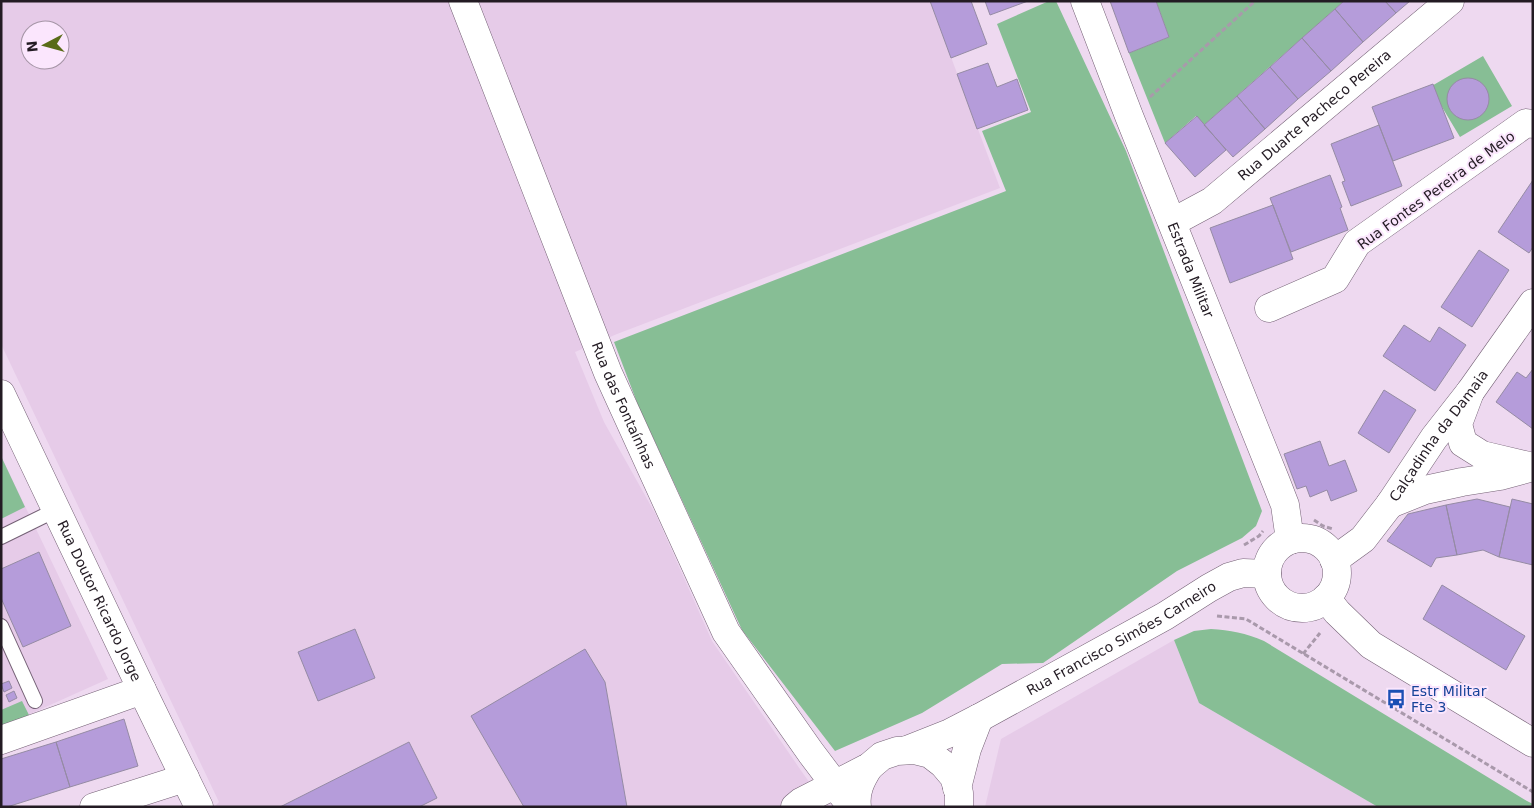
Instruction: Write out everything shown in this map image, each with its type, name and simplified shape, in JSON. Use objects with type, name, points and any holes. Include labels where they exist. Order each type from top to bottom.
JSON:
[{"type":"street","name":"Rua das Fontaínhas","points":[[463,1],[608,373],[726,632],[811,753],[852,807]]},
{"type":"street","name":"Estrada Militar","points":[[1085,1],[1129,116],[1285,505],[1290,540]]},
{"type":"street","name":"Rua Duarte Pacheco Pereira","points":[[1173,222],[1212,201],[1450,1]]},
{"type":"street","name":"Rua Fontes Pereira de Melo","points":[[1269,308],[1335,279],[1357,243],[1526,123],[1533,124]]},
{"type":"street","name":"Calçadinha da Damaia","points":[[1334,560],[1363,538],[1390,504],[1434,438],[1470,392],[1533,303]]},
{"type":"street","points":[[1470,392],[1458,424],[1463,443],[1482,455],[1533,467]]},
{"type":"street","name":"Rua Doutor Ricardo Jorge","points":[[1,394],[199,807]]},
{"type":"street","points":[[1390,504],[1425,490],[1500,476],[1533,467]]},
{"type":"street","points":[[1300,538],[1312,539],[1329,551],[1334,560],[1337,570],[1336,581],[1326,598],[1318,604],[1308,608],[1298,608],[1288,605],[1273,593],[1267,574],[1268,565],[1276,550],[1282,544],[1300,538]]},
{"type":"street","name":"Rua Francisco Simões Carneiro","points":[[795,807],[801,802],[869,767],[882,756],[907,750],[950,733],[980,718],[1164,616],[1229,577],[1242,573],[1267,574]]},
{"type":"street","points":[[1326,598],[1337,612],[1371,645],[1533,743]]},
{"type":"street","points":[[1,740],[142,690]]},
{"type":"street","points":[[958,797],[967,749],[980,718]]},
{"type":"street","points":[[907,750],[930,754],[943,764],[954,777],[958,797]]},
{"type":"street","points":[[857,807],[856,798],[859,784],[869,767]]},
{"type":"street","points":[[94,807],[185,778]]},
{"type":"lane","points":[[1,537],[56,510]]},
{"type":"lane","points":[[1,626],[35,702]]},
{"type":"path","points":[[1129,116],[1255,1]]},
{"type":"path","points":[[1310,516],[1314,521],[1323,526],[1336,529]]},
{"type":"path","points":[[1214,616],[1246,619],[1533,792]]},
{"type":"path","points":[[1303,654],[1320,633]]},
{"type":"shaded area","points":[[1,1],[930,1],[1000,188],[617,334],[575,352],[604,422],[656,515],[712,641],[827,807],[214,807],[219,802],[1,344]]},
{"type":"shaded area","points":[[1,456],[108,679],[1,727]]},
{"type":"shaded area","points":[[1174,640],[1199,703],[1378,807],[985,807],[1001,739]]},
{"type":"green space","points":[[1049,1],[1056,1],[1126,151],[1262,511],[1256,526],[1242,538],[1177,571],[1043,663],[1002,664],[922,713],[835,751],[742,630],[638,405],[614,342],[1006,191],[982,131],[1031,112],[997,24]]},
{"type":"green space","points":[[1156,1],[1344,1],[1204,125],[1196,116],[1165,143],[1129,53],[1169,37]]},
{"type":"green space","points":[[1483,56],[1512,106],[1460,137],[1430,87]]},
{"type":"green space","points":[[1,456],[25,507],[1,519]]},
{"type":"green space","points":[[1211,629],[1238,632],[1264,641],[1533,804],[1533,807],[1378,807],[1199,703],[1174,640],[1194,631]]},
{"type":"green space","points":[[22,701],[29,715],[1,727],[1,710]]},
{"type":"building","points":[[930,1],[971,1],[987,44],[951,58]]},
{"type":"building","points":[[985,1],[1028,1],[990,15]]},
{"type":"building","points":[[1110,1],[1156,1],[1169,37],[1129,53]]},
{"type":"building","points":[[1344,1],[1385,1],[1396,13],[1363,42],[1335,9]]},
{"type":"building","points":[[1385,1],[1410,1],[1396,13]]},
{"type":"building","points":[[1335,9],[1363,42],[1331,71],[1302,38]]},
{"type":"building","points":[[1302,38],[1331,71],[1298,99],[1270,67]]},
{"type":"building","points":[[988,63],[997,87],[1017,79],[1028,110],[977,129],[957,74]]},
{"type":"building","points":[[1270,67],[1298,99],[1265,129],[1237,96]]},
{"type":"building","points":[[1472,78],[1480,81],[1486,87],[1489,99],[1486,111],[1480,117],[1464,120],[1456,117],[1450,111],[1447,95],[1450,87],[1456,81]]},
{"type":"building","points":[[1433,84],[1454,138],[1393,161],[1372,107]]},
{"type":"building","points":[[1237,96],[1265,129],[1233,157],[1204,125]]},
{"type":"building","points":[[1197,116],[1226,150],[1195,177],[1165,143]]},
{"type":"building","points":[[1379,125],[1402,186],[1351,206],[1342,182],[1345,181],[1331,144]]},
{"type":"building","points":[[1330,175],[1348,230],[1291,252],[1270,198]]},
{"type":"building","points":[[1533,180],[1533,247],[1529,253],[1498,232]]},
{"type":"building","points":[[1273,205],[1293,259],[1230,283],[1210,228]]},
{"type":"building","points":[[1479,250],[1509,270],[1472,327],[1441,307]]},
{"type":"building","points":[[1404,325],[1430,342],[1439,327],[1466,345],[1435,391],[1383,356]]},
{"type":"building","points":[[1533,369],[1533,429],[1496,402],[1517,372],[1526,378]]},
{"type":"building","points":[[1384,390],[1416,410],[1389,453],[1358,433]]},
{"type":"building","points":[[1320,441],[1329,466],[1345,460],[1357,491],[1331,501],[1327,490],[1310,497],[1306,486],[1297,489],[1284,454]]},
{"type":"building","points":[[1477,499],[1510,507],[1499,557],[1483,550],[1457,555],[1446,505]]},
{"type":"building","points":[[1512,499],[1533,504],[1533,565],[1499,557]]},
{"type":"building","points":[[1446,505],[1457,555],[1436,558],[1431,567],[1387,541],[1408,514]]},
{"type":"building","points":[[39,552],[71,626],[23,647],[1,598],[1,569]]},
{"type":"building","points":[[1442,585],[1525,636],[1506,670],[1423,619]]},
{"type":"building","points":[[355,629],[375,678],[318,701],[298,652]]},
{"type":"building","points":[[585,649],[605,682],[627,807],[524,807],[471,716]]},
{"type":"building","points":[[9,681],[12,688],[4,692],[1,684]]},
{"type":"building","points":[[14,691],[17,698],[9,702],[6,695]]},
{"type":"building","points":[[124,719],[138,766],[70,787],[56,742]]},
{"type":"building","points":[[56,742],[70,787],[7,807],[1,807],[1,759]]},
{"type":"building","points":[[409,742],[437,798],[419,807],[280,807]]},
{"type":"place","name":"Estr Militar Fte 3","points":[[1396,699]]}]
